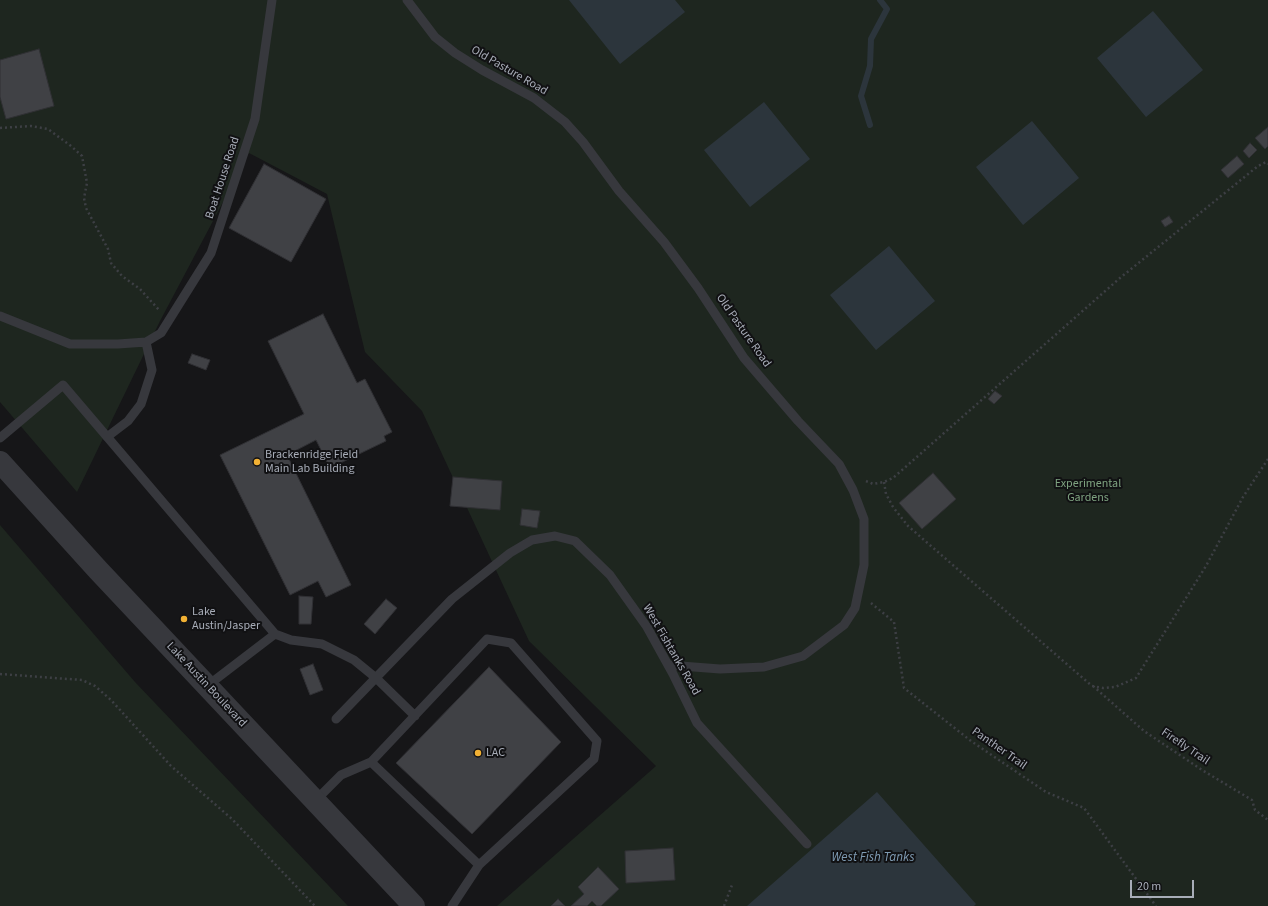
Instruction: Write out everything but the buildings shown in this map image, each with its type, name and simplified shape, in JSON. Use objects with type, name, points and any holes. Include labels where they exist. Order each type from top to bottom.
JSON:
[{"type":"street","name":"Lake Austin Boulevard","points":[[0,462],[98,570],[414,906]]},
{"type":"lane","name":"Boat House Road","points":[[146,342],[161,333],[211,253],[255,119],[272,0]]},
{"type":"lane","name":"Old Pasture Road","points":[[407,0],[435,36],[455,53],[482,70],[534,98],[565,122],[583,142],[619,191],[664,242],[698,288],[744,358],[798,421],[839,464],[853,490],[864,519],[864,565],[854,608],[844,625],[803,656],[764,667],[720,669],[668,665]]},
{"type":"lane","points":[[0,316],[70,344],[118,344],[146,342],[152,370],[140,404],[128,421],[107,437]]},
{"type":"lane","points":[[0,438],[63,385],[275,634],[291,640],[322,644],[354,660],[376,678],[415,716]]},
{"type":"lane","name":"West Fishtanks Road","points":[[336,719],[452,599],[510,553],[532,540],[555,536],[575,541],[610,575],[647,627],[698,723],[807,844]]},
{"type":"lane","points":[[207,686],[275,634]]},
{"type":"lane","points":[[315,801],[341,775],[371,762],[487,639],[511,643],[597,741],[594,759],[479,865],[452,906]]},
{"type":"lane","points":[[371,762],[479,865]]},
{"type":"path","points":[[0,128],[31,126],[48,129],[82,156],[87,183],[84,198],[86,208],[108,249],[111,263],[122,276],[140,289],[168,320]]},
{"type":"path","points":[[839,464],[861,479],[873,484],[884,482],[893,478],[1120,278],[1258,166],[1266,162],[1268,164]]},
{"type":"path","points":[[1092,686],[1103,688],[1115,687],[1136,678],[1206,566],[1243,497],[1268,459]]},
{"type":"path","name":"Firefly Trail","points":[[884,482],[886,494],[893,507],[908,526],[1144,730],[1202,770],[1252,800],[1255,810],[1268,820]]},
{"type":"path","name":"Panther Trail","points":[[858,593],[894,622],[904,688],[971,741],[1046,792],[1084,808],[1156,906]]},
{"type":"path","points":[[0,674],[82,680],[96,686],[111,700],[171,766],[232,820],[315,906]]},
{"type":"path","points":[[724,906],[732,885]]},
{"type":"green space","name":"Experimental Gardens","points":[[0,0],[1268,0],[1268,906],[497,906],[656,766],[529,641],[422,411],[365,352],[327,194],[249,153],[160,321],[77,492],[0,402]]},
{"type":"green space","points":[[0,525],[135,682],[348,906],[0,906]]},
{"type":"water","points":[[569,0],[675,0],[685,12],[620,64]]},
{"type":"water","points":[[1153,11],[1203,70],[1146,117],[1097,58]]},
{"type":"water","points":[[764,102],[810,159],[750,207],[704,150]]},
{"type":"water","points":[[1032,121],[1079,178],[1023,225],[976,167]]},
{"type":"water","points":[[889,246],[935,301],[876,350],[830,295]]},
{"type":"water","name":"West Fish Tanks","points":[[877,792],[976,904],[974,906],[747,906]]},
{"type":"waterway","points":[[870,125],[861,96],[870,66],[871,39],[887,9],[880,0]]},
{"type":"place","name":"Brackenridge Field Main Lab Building","points":[[257,462]]},
{"type":"place","name":"Lake Austin/Jasper","points":[[184,619]]},
{"type":"place","name":"LAC","points":[[478,753]]}]
